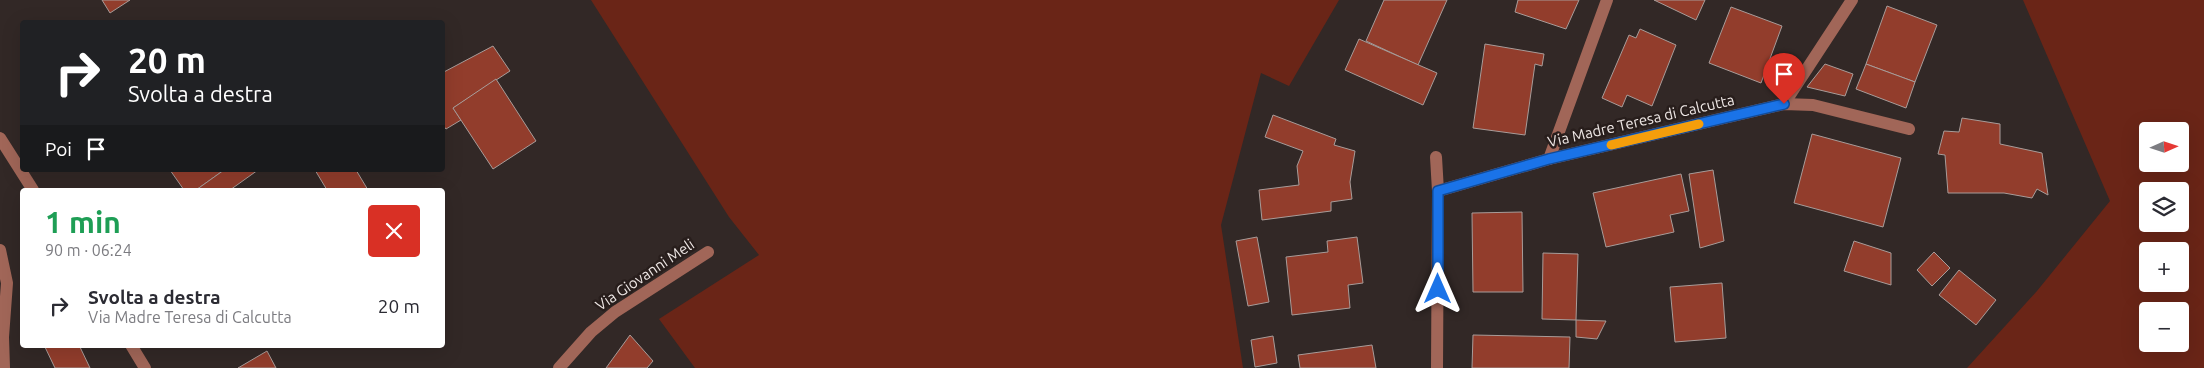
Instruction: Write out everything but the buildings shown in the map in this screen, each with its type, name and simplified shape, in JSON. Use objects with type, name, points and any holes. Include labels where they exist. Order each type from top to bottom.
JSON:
[{"type":"street","points":[[1549,159],[1607,0]]},
{"type":"street","points":[[1784,104],[1852,0]]},
{"type":"street","name":"Via Madre Teresa di Calcutta","points":[[1438,191],[1549,159],[1784,104],[1813,105],[1909,129]]},
{"type":"street","points":[[0,138],[20,170]]},
{"type":"street","points":[[1436,157],[1438,191],[1437,368]]},
{"type":"street","points":[[22,172],[32,188]]},
{"type":"street","points":[[0,250],[7,283],[3,337],[4,368]]},
{"type":"street","name":"Via Giovanni Meli","points":[[559,368],[591,332],[615,312],[708,252]]},
{"type":"street","points":[[133,348],[144,368]]},
{"type":"shaded area","points":[[591,0],[1339,0],[1289,86],[1261,73],[1221,225],[1243,368],[695,368],[659,319],[759,255],[729,217]]},
{"type":"shaded area","points":[[2023,0],[2204,0],[2204,368],[1967,368],[2037,291],[2110,201]]},
{"type":"slow traffic","points":[[1611,145],[1699,124]]},
{"type":"route","points":[[1438,289],[1438,191],[1549,159],[1784,104]]}]
